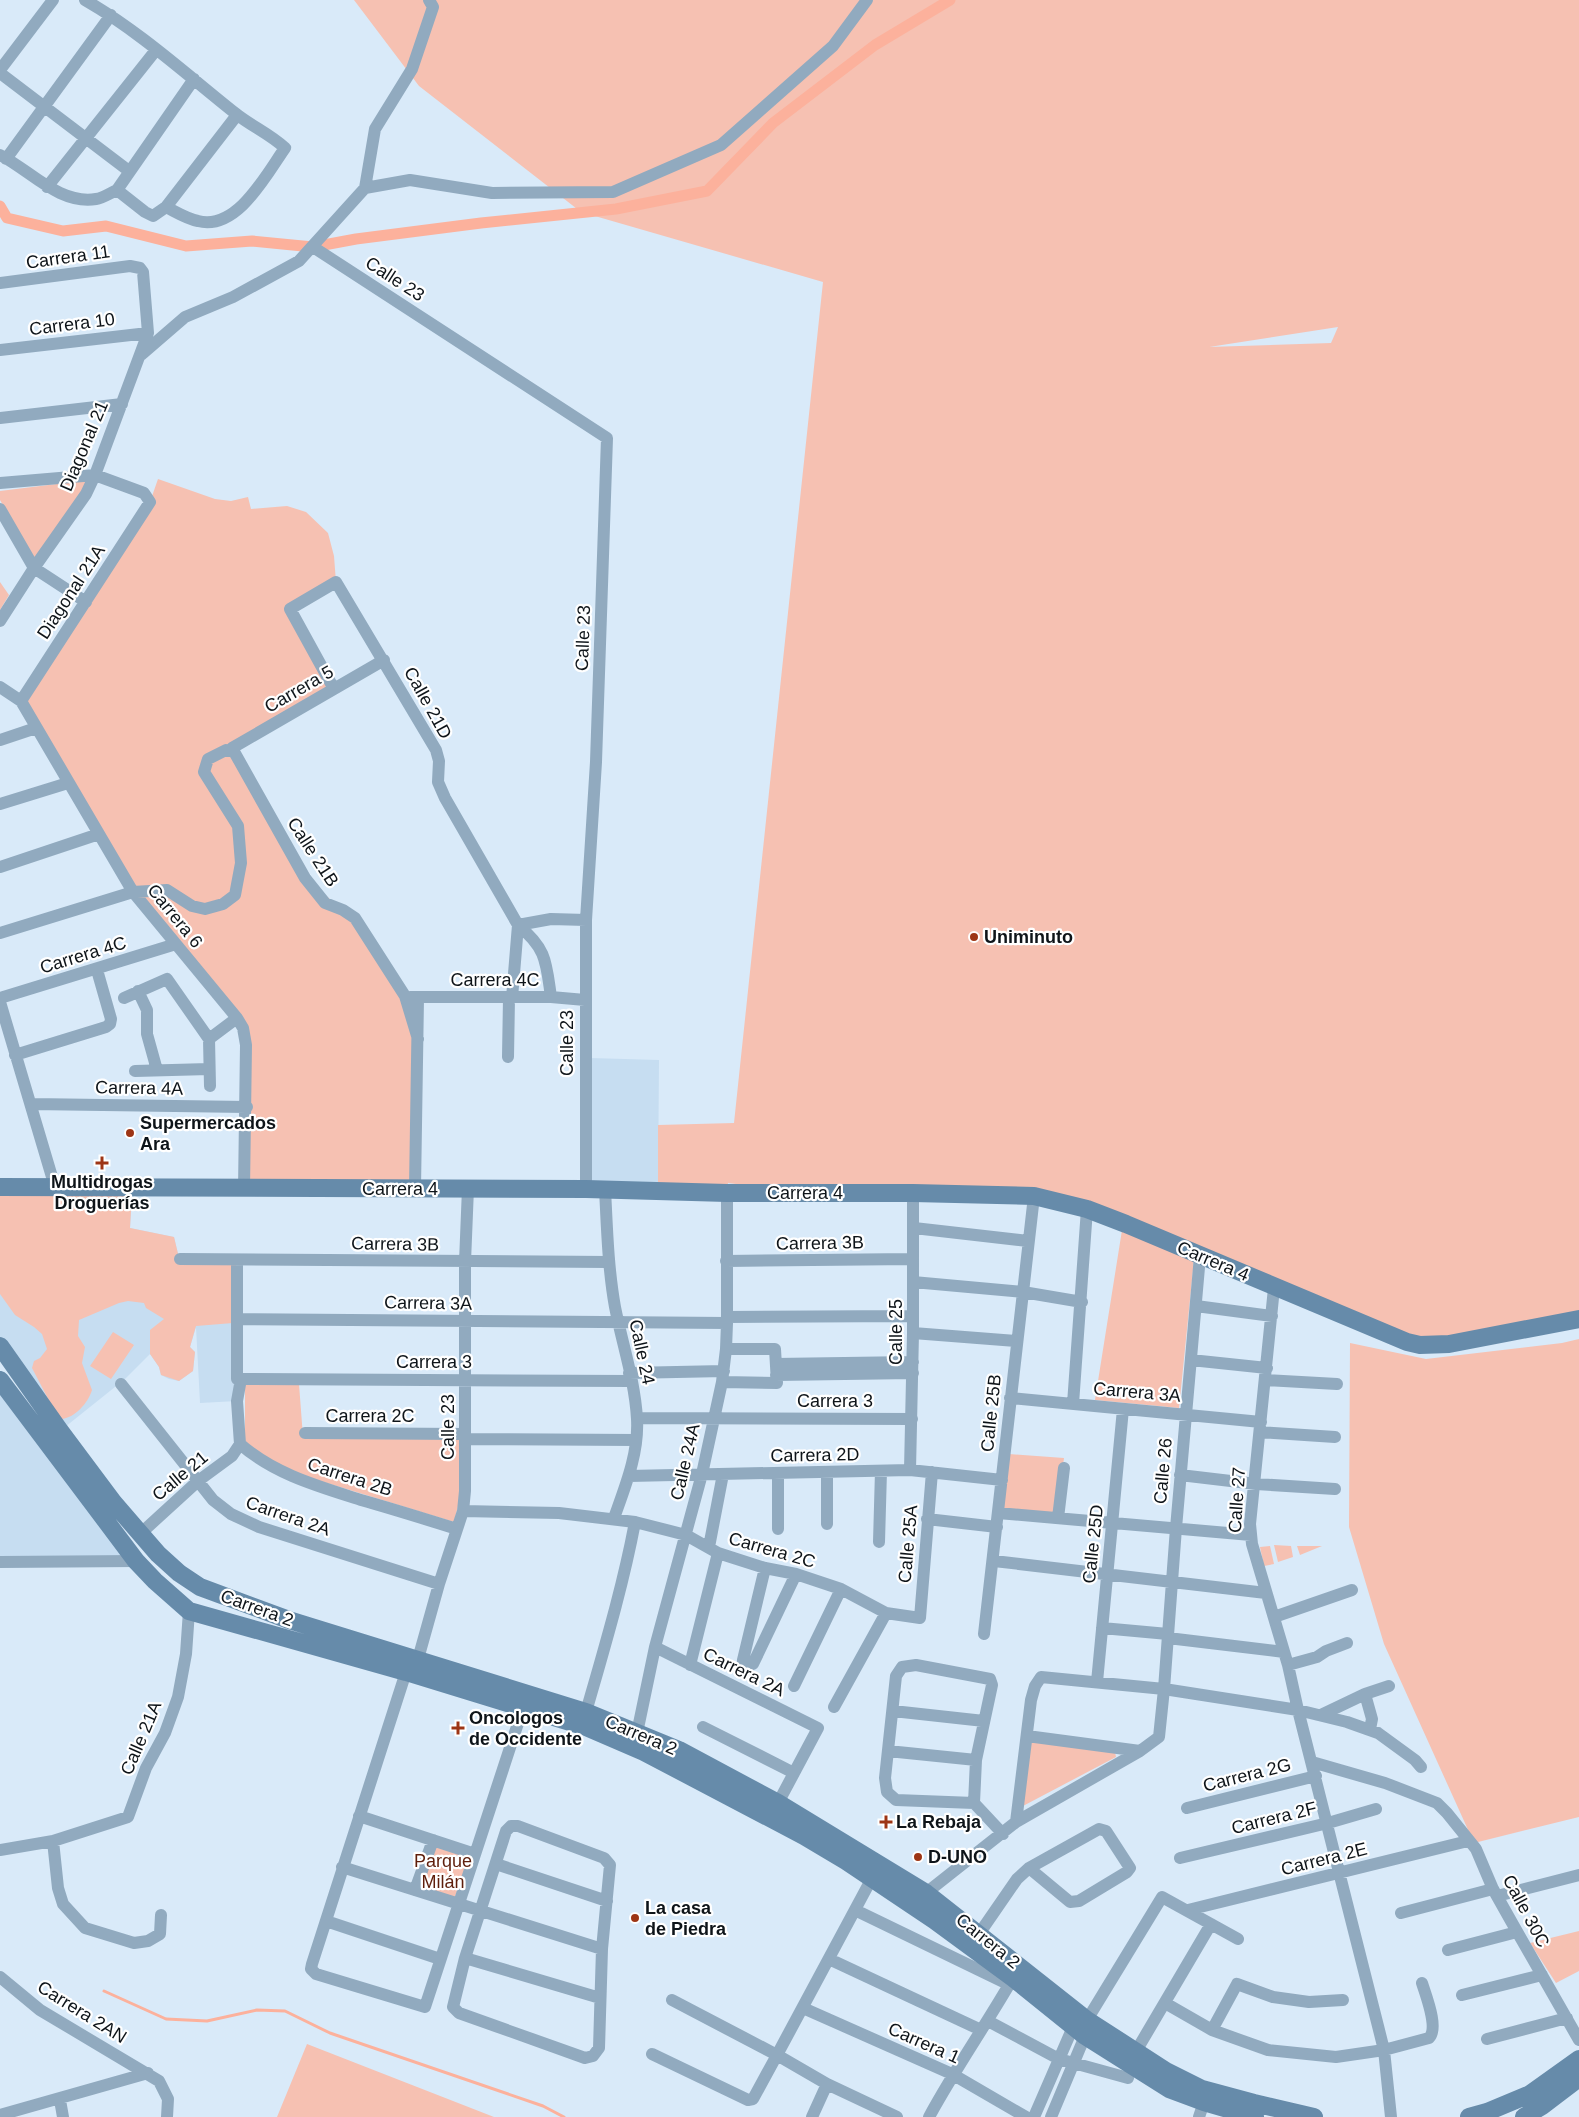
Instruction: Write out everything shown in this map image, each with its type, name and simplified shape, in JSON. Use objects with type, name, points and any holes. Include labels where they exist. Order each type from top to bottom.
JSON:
[{"type":"main road","name":"Carrera 4","points":[[0,1187],[605,1189],[727,1193],[913,1193],[1034,1196],[1087,1209],[1126,1224],[1274,1288],[1407,1342],[1420,1345],[1448,1344],[1579,1319]]},
{"type":"main road","name":"Carrera 2","points":[[0,1346],[113,1502],[158,1554],[179,1573],[200,1587],[523,1708],[586,1727],[644,1752],[804,1836],[872,1878],[932,1906],[1012,1981],[1201,2110],[1255,2117]]},
{"type":"main road","name":"Carrera 2","points":[[0,1380],[136,1561],[155,1581],[189,1611],[412,1665],[586,1712],[679,1750],[778,1803],[932,1906],[979,1934],[1082,2028],[1135,2053],[1202,2089],[1254,2104],[1314,2117]]},
{"type":"main road","points":[[1469,2117],[1487,2112],[1530,2094],[1579,2059]]},
{"type":"main road","points":[[1524,2117],[1554,2098],[1579,2078]]},
{"type":"street","points":[[53,0],[0,71],[129,171]]},
{"type":"street","points":[[85,0],[111,15],[237,115],[273,137],[285,148],[254,193],[230,217],[222,220],[199,222],[166,207]]},
{"type":"street","points":[[139,357],[185,317],[233,297],[299,261],[365,188],[375,129],[412,69],[433,8],[429,0]]},
{"type":"street","points":[[365,188],[410,180],[492,194],[614,192],[721,145],[833,46],[866,0]]},
{"type":"street","points":[[111,15],[3,157],[48,188],[83,200],[98,199],[117,190],[194,79]]},
{"type":"street","points":[[48,188],[156,50]]},
{"type":"street","points":[[117,190],[153,216],[166,207],[237,115]]},
{"type":"street","name":"Calle 23","points":[[313,247],[607,438],[596,762],[586,920],[584,1000],[586,1189]]},
{"type":"street","name":"Carrera 11","points":[[0,283],[130,266],[140,268]]},
{"type":"street","name":"Diagonal 21","points":[[0,621],[34,568],[86,494],[95,475],[148,333],[143,272],[140,268]]},
{"type":"street","name":"Carrera 10","points":[[0,350],[148,333]]},
{"type":"street","points":[[0,418],[122,404]]},
{"type":"street","points":[[0,483],[95,475]]},
{"type":"street","name":"Diagonal 21A","points":[[21,701],[150,502],[144,493],[95,475]]},
{"type":"street","points":[[0,510],[34,568],[86,602]]},
{"type":"street","name":"Calle 21D","points":[[334,689],[290,609],[336,582],[436,750],[439,761],[438,782],[444,798],[518,925],[534,938],[545,958],[551,997]]},
{"type":"street","name":"Carrera 5","points":[[133,892],[167,890],[192,906],[205,909],[223,904],[235,894],[241,862],[238,826],[204,772],[208,759],[226,750],[233,750],[384,660]]},
{"type":"street","name":"Carrera 6","points":[[0,687],[21,701],[133,892],[237,1018],[243,1028],[246,1045],[247,1107],[244,1189]]},
{"type":"street","points":[[0,740],[36,728]]},
{"type":"street","name":"Calle 21B","points":[[233,750],[305,878],[325,903],[343,910],[354,918],[411,997]]},
{"type":"street","points":[[0,804],[68,783]]},
{"type":"street","points":[[0,867],[99,834]]},
{"type":"street","points":[[0,933],[133,892]]},
{"type":"street","points":[[508,1057],[510,998],[518,925],[551,919],[586,920]]},
{"type":"street","name":"Carrera 4C","points":[[0,998],[97,970],[176,944]]},
{"type":"street","points":[[15,1055],[106,1027],[110,1024],[111,1019],[97,970]]},
{"type":"street","points":[[124,998],[167,979],[208,1038],[210,1086]]},
{"type":"street","points":[[138,991],[147,1010],[147,1034],[157,1070]]},
{"type":"street","points":[[411,997],[418,1039],[415,1188]]},
{"type":"street","name":"Carrera 4C","points":[[411,997],[551,997],[584,1000]]},
{"type":"street","points":[[0,1002],[55,1187]]},
{"type":"street","points":[[208,1038],[237,1018]]},
{"type":"street","points":[[135,1071],[209,1069]]},
{"type":"street","name":"Carrera 4A","points":[[31,1104],[247,1107]]},
{"type":"street","name":"Calle 23","points":[[440,1959],[424,2007],[316,1974],[311,1969],[342,1867],[463,1511],[465,1262],[468,1188]]},
{"type":"street","name":"Calle 24","points":[[605,1189],[608,1262],[637,1418],[636,1440],[629,1476],[614,1518]]},
{"type":"street","name":"Calle 24A","points":[[637,1732],[655,1647],[702,1474],[723,1376],[727,1320],[727,1193]]},
{"type":"street","name":"Calle 25","points":[[910,1470],[914,1332],[913,1193]]},
{"type":"street","name":"Calle 25B","points":[[984,1634],[994,1561],[1016,1341],[1034,1196]]},
{"type":"street","points":[[1069,1403],[1087,1209]]},
{"type":"street","points":[[914,1228],[1028,1241]]},
{"type":"street","name":"Calle 26","points":[[932,1906],[1016,1822],[1140,1751],[1159,1737],[1200,1256]]},
{"type":"street","name":"Carrera 3B","points":[[180,1259],[608,1262]]},
{"type":"street","name":"Carrera 3B","points":[[726,1261],[914,1259]]},
{"type":"street","points":[[237,1260],[239,1379],[237,1401],[240,1444]]},
{"type":"street","points":[[914,1282],[1023,1292],[1078,1301]]},
{"type":"street","name":"Calle 27","points":[[1274,1288],[1256,1484],[1250,1524],[1252,1544],[1288,1665],[1384,2050],[1391,2117]]},
{"type":"street","points":[[1196,1306],[1272,1316]]},
{"type":"street","points":[[618,1322],[913,1316]]},
{"type":"street","name":"Carrera 3A","points":[[237,1318],[618,1322]]},
{"type":"street","points":[[914,1332],[1016,1341]]},
{"type":"street","points":[[630,1377],[723,1376],[777,1383],[775,1349],[726,1349]]},
{"type":"street","points":[[1191,1360],[1266,1374],[1337,1384]]},
{"type":"street","points":[[776,1370],[913,1367]]},
{"type":"street","name":"Carrera 3","points":[[239,1379],[630,1377]]},
{"type":"street","name":"Carrera 2A","points":[[121,1384],[198,1481],[222,1508],[250,1523],[439,1584]]},
{"type":"street","name":"Carrera 3A","points":[[1010,1398],[1186,1414],[1335,1437]]},
{"type":"street","name":"Calle 25D","points":[[1097,1682],[1123,1409]]},
{"type":"street","name":"Carrera 3","points":[[637,1418],[912,1419]]},
{"type":"street","name":"Carrera 2C","points":[[305,1433],[636,1440]]},
{"type":"street","name":"Calle 21","points":[[140,1534],[198,1481],[232,1456],[240,1444]]},
{"type":"street","name":"Carrera 2B","points":[[240,1444],[279,1472],[456,1529]]},
{"type":"street","points":[[1058,1518],[1064,1468]]},
{"type":"street","name":"Carrera 2D","points":[[629,1476],[910,1470],[1002,1480]]},
{"type":"street","points":[[879,1542],[882,1471]]},
{"type":"street","points":[[827,1472],[827,1524]]},
{"type":"street","name":"Calle 25A","points":[[920,1618],[932,1472]]},
{"type":"street","points":[[778,1473],[778,1529]]},
{"type":"street","points":[[690,1665],[713,1550],[723,1474]]},
{"type":"street","points":[[1180,1475],[1256,1484],[1335,1489]]},
{"type":"street","name":"Carrera 2C","points":[[463,1511],[559,1513],[614,1518],[635,1522],[686,1535],[713,1550],[765,1568],[796,1574],[841,1590],[886,1614],[920,1618]]},
{"type":"street","points":[[998,1512],[1113,1524],[1251,1535]]},
{"type":"street","points":[[927,1519],[997,1528]]},
{"type":"street","points":[[586,1712],[613,1620],[635,1522]]},
{"type":"street","points":[[0,1562],[136,1561]]},
{"type":"street","points":[[994,1561],[1266,1593]]},
{"type":"street","points":[[765,1568],[743,1660],[753,1664],[796,1574]]},
{"type":"street","points":[[794,1686],[841,1590]]},
{"type":"street","points":[[1274,1618],[1352,1590]]},
{"type":"street","name":"Calle 21A","points":[[52,1841],[128,1817],[146,1768],[165,1733],[178,1697],[186,1654],[189,1611]]},
{"type":"street","points":[[834,1707],[886,1614]]},
{"type":"street","points":[[1102,1628],[1284,1652]]},
{"type":"street","points":[[1288,1665],[1318,1657],[1326,1651],[1347,1643]]},
{"type":"street","name":"Carrera 2A","points":[[655,1647],[818,1728],[794,1773]]},
{"type":"street","points":[[974,1803],[976,1760],[992,1686],[990,1679],[916,1665],[902,1667],[896,1676],[885,1778],[887,1792],[896,1800],[974,1803],[1003,1834]]},
{"type":"street","points":[[1016,1822],[1031,1700],[1035,1686],[1041,1678],[1164,1689],[1321,1715],[1370,1729],[1415,1760],[1420,1767]]},
{"type":"street","points":[[1321,1715],[1365,1694],[1389,1686]]},
{"type":"street","points":[[1365,1694],[1372,1719],[1370,1729]]},
{"type":"street","points":[[326,1921],[440,1959],[523,1708]]},
{"type":"street","points":[[893,1711],[984,1722]]},
{"type":"street","points":[[703,1727],[794,1773],[778,1803]]},
{"type":"street","points":[[1027,1736],[1140,1751]]},
{"type":"street","points":[[888,1751],[976,1760]]},
{"type":"street","name":"Calle 30C","points":[[1312,1762],[1385,1783],[1437,1803],[1476,1849],[1495,1893],[1579,2040]]},
{"type":"street","name":"Carrera 2G","points":[[1187,1808],[1316,1776]]},
{"type":"street","name":"Carrera 2F","points":[[1180,1858],[1328,1823],[1376,1808]]},
{"type":"street","points":[[359,1816],[475,1854]]},
{"type":"street","points":[[511,1826],[518,1826],[608,1861],[610,1865],[607,1901],[602,1949],[599,2048],[593,2056],[585,2058],[459,2013],[453,2007],[464,1958],[506,1831],[511,1826]]},
{"type":"street","points":[[979,1934],[1016,1879],[1029,1868],[1099,1829],[1106,1831],[1130,1868],[1127,1872],[1079,1901],[1070,1902],[1029,1868]]},
{"type":"street","points":[[415,1890],[433,1840]]},
{"type":"street","points":[[1,1849],[52,1841],[58,1888],[63,1904],[86,1928],[134,1943],[148,1941],[160,1934],[161,1915]]},
{"type":"street","name":"Carrera 2E","points":[[1188,1910],[1341,1874],[1468,1841]]},
{"type":"street","points":[[496,1864],[607,1901]]},
{"type":"street","points":[[342,1867],[602,1949]]},
{"type":"street","points":[[1401,1912],[1579,1875]]},
{"type":"street","points":[[652,2054],[748,2100],[753,2099],[872,1878]]},
{"type":"street","points":[[1034,2117],[1058,2059],[1082,2028],[1162,1896],[1238,1939]]},
{"type":"street","points":[[855,1910],[1012,1981],[952,2074],[929,2117]]},
{"type":"street","points":[[1135,2053],[1211,1924]]},
{"type":"street","points":[[1448,1950],[1517,1932]]},
{"type":"street","points":[[464,1958],[600,1998]]},
{"type":"street","points":[[829,1959],[985,2025],[1058,2059],[1128,2078]]},
{"type":"street","points":[[1462,1995],[1542,1975]]},
{"type":"street","name":"Carrera 2AN","points":[[0,1977],[40,2010],[159,2081],[168,2099],[168,2117]]},
{"type":"street","points":[[1165,2003],[1212,2030],[1268,2050],[1336,2057],[1384,2050],[1429,2038],[1434,2026],[1422,1983]]},
{"type":"street","points":[[1212,2030],[1237,1984],[1273,1997],[1291,2000],[1309,2002],[1343,2000]]},
{"type":"street","points":[[672,2000],[827,2084],[897,2117]]},
{"type":"street","name":"Carrera 1","points":[[803,2008],[952,2074],[1026,2117]]},
{"type":"street","points":[[1487,2039],[1567,2018]]},
{"type":"street","points":[[1052,2117],[1074,2064],[1082,2028]]},
{"type":"street","points":[[0,2115],[15,2114],[148,2073]]},
{"type":"street","points":[[812,2117],[827,2084]]},
{"type":"street","points":[[60,2100],[63,2117]]},
{"type":"shaded area","points":[[590,1058],[659,1060],[658,1190],[592,1189]]},
{"type":"shaded area","points":[[132,1193],[130,1228],[174,1237],[180,1262],[236,1263],[237,1401],[200,1403],[196,1327],[190,1347],[195,1352],[193,1371],[179,1381],[169,1379],[161,1375],[159,1367],[150,1354],[125,1379],[60,1431],[0,1342],[0,1195]]},
{"type":"shaded area","points":[[0,1380],[136,1561],[0,1562]]},
{"type":"green space","points":[[354,0],[1579,0],[1579,1319],[1407,1342],[1034,1196],[728,1183],[727,1191],[658,1190],[658,1125],[734,1123],[823,282],[581,212],[419,86]],"holes":[[[1338,327],[1331,343],[1209,347]]]},
{"type":"green space","points":[[158,479],[215,499],[231,501],[248,497],[251,509],[287,506],[306,512],[328,533],[334,556],[336,582],[290,609],[334,689],[232,748],[305,878],[343,910],[405,996],[418,1039],[415,1188],[244,1189],[243,1028],[133,892],[21,701],[150,502]]},
{"type":"green space","points":[[89,480],[35,562],[0,500],[0,491]]},
{"type":"green space","points":[[0,582],[9,595],[0,610]]},
{"type":"green space","points":[[132,1193],[130,1228],[174,1237],[180,1262],[236,1263],[233,1323],[196,1326],[190,1347],[195,1352],[193,1371],[179,1381],[161,1375],[159,1367],[150,1354],[150,1330],[164,1319],[146,1308],[144,1303],[128,1301],[119,1303],[79,1320],[78,1336],[85,1347],[82,1363],[92,1390],[87,1400],[76,1413],[61,1419],[55,1412],[32,1368],[34,1361],[40,1358],[47,1349],[42,1334],[15,1315],[0,1294],[0,1195]]},
{"type":"green space","points":[[1122,1230],[1194,1260],[1179,1408],[1095,1400]]},
{"type":"green space","points":[[113,1332],[134,1345],[111,1379],[90,1366]]},
{"type":"green space","points":[[1579,1339],[1579,1817],[1474,1843],[1384,1644],[1349,1527],[1350,1343],[1426,1359],[1562,1343]]},
{"type":"green space","points":[[245,1382],[299,1384],[303,1437],[461,1439],[460,1498],[454,1522],[304,1476],[265,1459],[245,1441]]},
{"type":"green space","points":[[1009,1454],[1064,1458],[1056,1516],[1003,1510]]},
{"type":"green space","points":[[1274,1545],[1291,1546],[1293,1557],[1278,1562]]},
{"type":"green space","points":[[1270,1546],[1274,1564],[1264,1566],[1260,1547]]},
{"type":"green space","points":[[1297,1546],[1322,1546],[1300,1555]]},
{"type":"green space","points":[[1029,1741],[1115,1752],[1116,1757],[1023,1806]]},
{"type":"green space","name":"Parque Milán","points":[[431,1843],[470,1857],[454,1899],[416,1887]]},
{"type":"green space","points":[[1579,1931],[1579,1971],[1556,1983],[1530,1943]]},
{"type":"green space","points":[[307,2044],[494,2117],[277,2117]]},
{"type":"waterway","points":[[0,206],[7,218],[63,231],[106,226],[186,246],[252,241],[313,247],[356,239],[481,223],[616,209],[707,191],[773,123],[875,45],[950,0]]},
{"type":"waterway","points":[[104,1991],[166,2019],[207,2021],[257,2010],[285,2011],[330,2033],[543,2106],[564,2117]]},
{"type":"place","name":"Uniminuto","points":[[974,937]]},
{"type":"place","name":"Supermercados Ara","points":[[130,1133]]},
{"type":"place","name":"Multidrogas Droguerías","points":[[102,1163]]},
{"type":"place","name":"Oncologos de Occidente","points":[[458,1728]]},
{"type":"place","name":"La Rebaja","points":[[886,1822]]},
{"type":"place","name":"D-UNO","points":[[918,1857]]},
{"type":"place","name":"La casa de Piedra","points":[[635,1918]]}]
